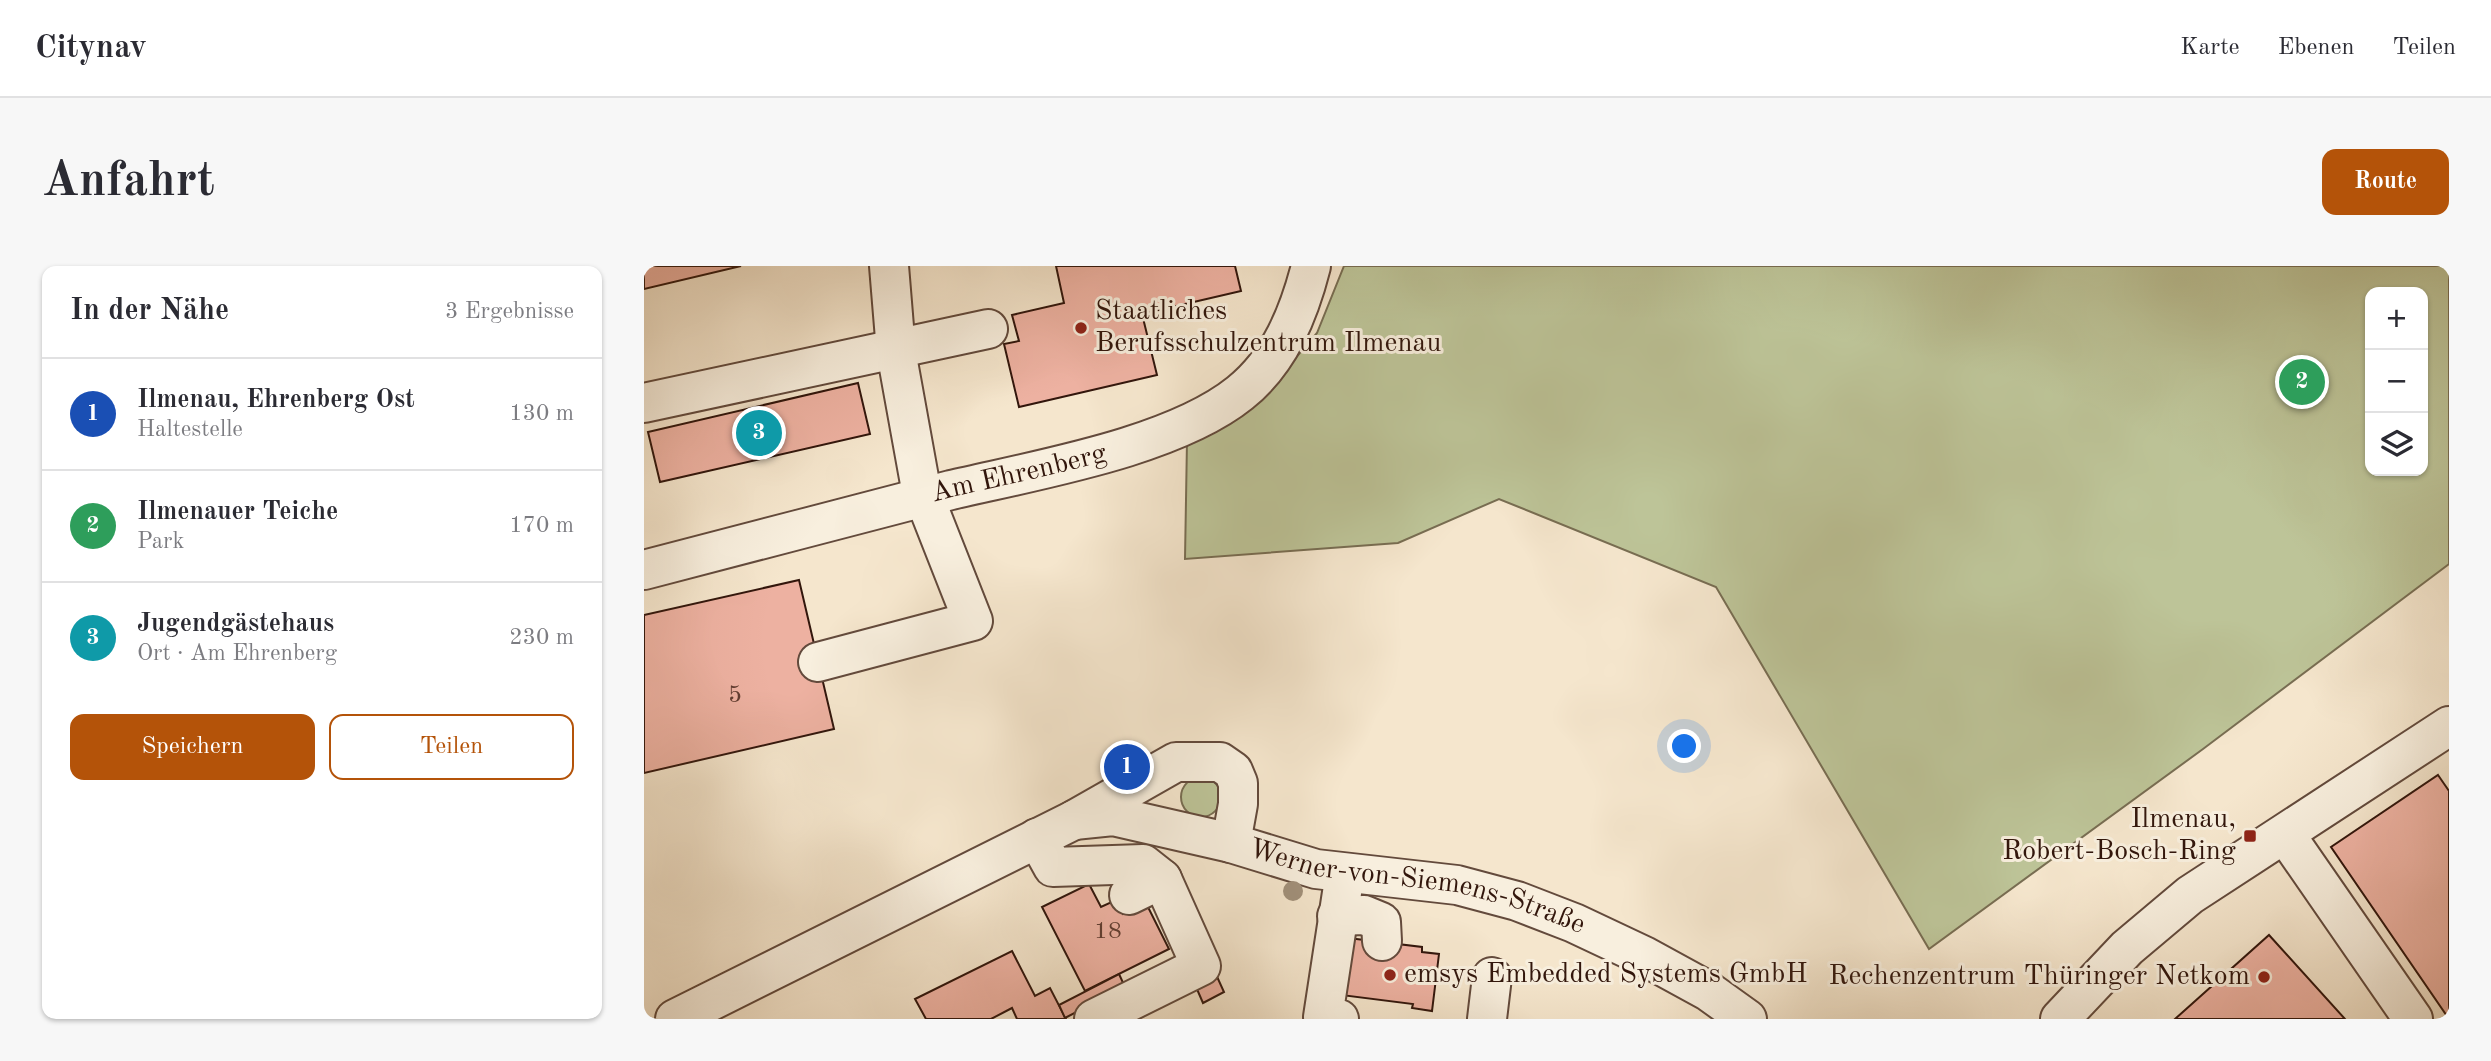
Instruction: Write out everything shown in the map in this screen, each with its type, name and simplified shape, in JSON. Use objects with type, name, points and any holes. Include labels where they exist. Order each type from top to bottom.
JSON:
[{"type":"street","points":[[818,662],[973,621],[924,497],[896,351],[888,266]]},
{"type":"street","name":"Am Ehrenberg","points":[[644,570],[1063,464],[1202,419],[1242,392],[1277,352],[1300,307],[1311,266]]},
{"type":"street","points":[[644,403],[896,351],[988,329]]},
{"type":"street","points":[[2060,1019],[2127,948],[2190,895],[2449,726]]},
{"type":"street","name":"Werner-von-Siemens-Straße","points":[[676,1019],[1074,820],[1177,762],[1220,762],[1233,771],[1238,783],[1231,843]]},
{"type":"street","name":"Werner-von-Siemens-Straße","points":[[1074,820],[1114,816],[1231,843],[1317,869],[1457,885],[1517,901],[1574,923],[1644,956],[1708,991],[1747,1019]]},
{"type":"street","points":[[2285,834],[2413,1019]]},
{"type":"street","points":[[1037,838],[1052,867],[1143,864],[1146,887],[1201,966],[1094,1019]]},
{"type":"street","points":[[1339,1019],[1323,1017],[1345,873]]},
{"type":"street","points":[[1337,916],[1364,915],[1381,922],[1382,941]]},
{"type":"street","points":[[1487,1019],[1492,977]]},
{"type":"green space","points":[[1344,266],[2449,266],[2449,564],[2203,749],[1929,949],[1716,587],[1499,499],[1398,543],[1185,559],[1187,441],[1264,395],[1317,333]]},
{"type":"green space","points":[[1201,777],[1215,783],[1221,797],[1215,811],[1201,817],[1187,811],[1181,797],[1187,783]]},
{"type":"building","points":[[644,266],[741,266],[644,289]]},
{"type":"building","name":"Staatliches Berufsschulzentrum Ilmenau","points":[[1056,266],[1235,266],[1241,291],[1142,314],[1157,375],[1019,407],[1004,344],[1019,341],[1012,315],[1064,303]]},
{"type":"building","points":[[858,383],[870,434],[660,482],[648,432]]},
{"type":"building","points":[[799,580],[834,729],[644,773],[644,615]]},
{"type":"building","points":[[2438,775],[2449,791],[2449,1019],[2331,847]]},
{"type":"building","points":[[1089,884],[1101,907],[1116,900],[1123,914],[1146,903],[1169,949],[1085,991],[1042,907]]},
{"type":"building","name":"Rechenzentrum Thüringer Netkom","points":[[2269,935],[2345,1019],[2175,1019]]},
{"type":"building","name":"emsys Embedded Systems GmbH","points":[[1348,938],[1422,947],[1422,952],[1439,954],[1432,1011],[1412,1008],[1413,1004],[1341,995]]},
{"type":"building","points":[[1012,951],[1035,996],[1050,988],[1066,1019],[1017,1019],[1012,1008],[991,1019],[926,1019],[915,999]]},
{"type":"building","points":[[1214,970],[1224,992],[1203,1003],[1193,980]]},
{"type":"building","points":[[1119,974],[1125,987],[1065,1018],[1059,1005]]},
{"type":"place","name":"Staatliches Berufsschulzentrum Ilmenau","points":[[1081,328]]},
{"type":"place","name":"Ilmenauer Teiche","points":[[2302,382]]},
{"type":"place","name":"Jugendgästehaus","points":[[759,433]]},
{"type":"place","name":"Ilmenau, Ehrenberg Ost","points":[[1127,767]]},
{"type":"place","name":"Ilmenau, Robert-Bosch-Ring","points":[[2250,836]]},
{"type":"place","name":"emsys Embedded Systems GmbH","points":[[1390,975]]},
{"type":"place","name":"Rechenzentrum Thüringer Netkom","points":[[2264,977]]}]
